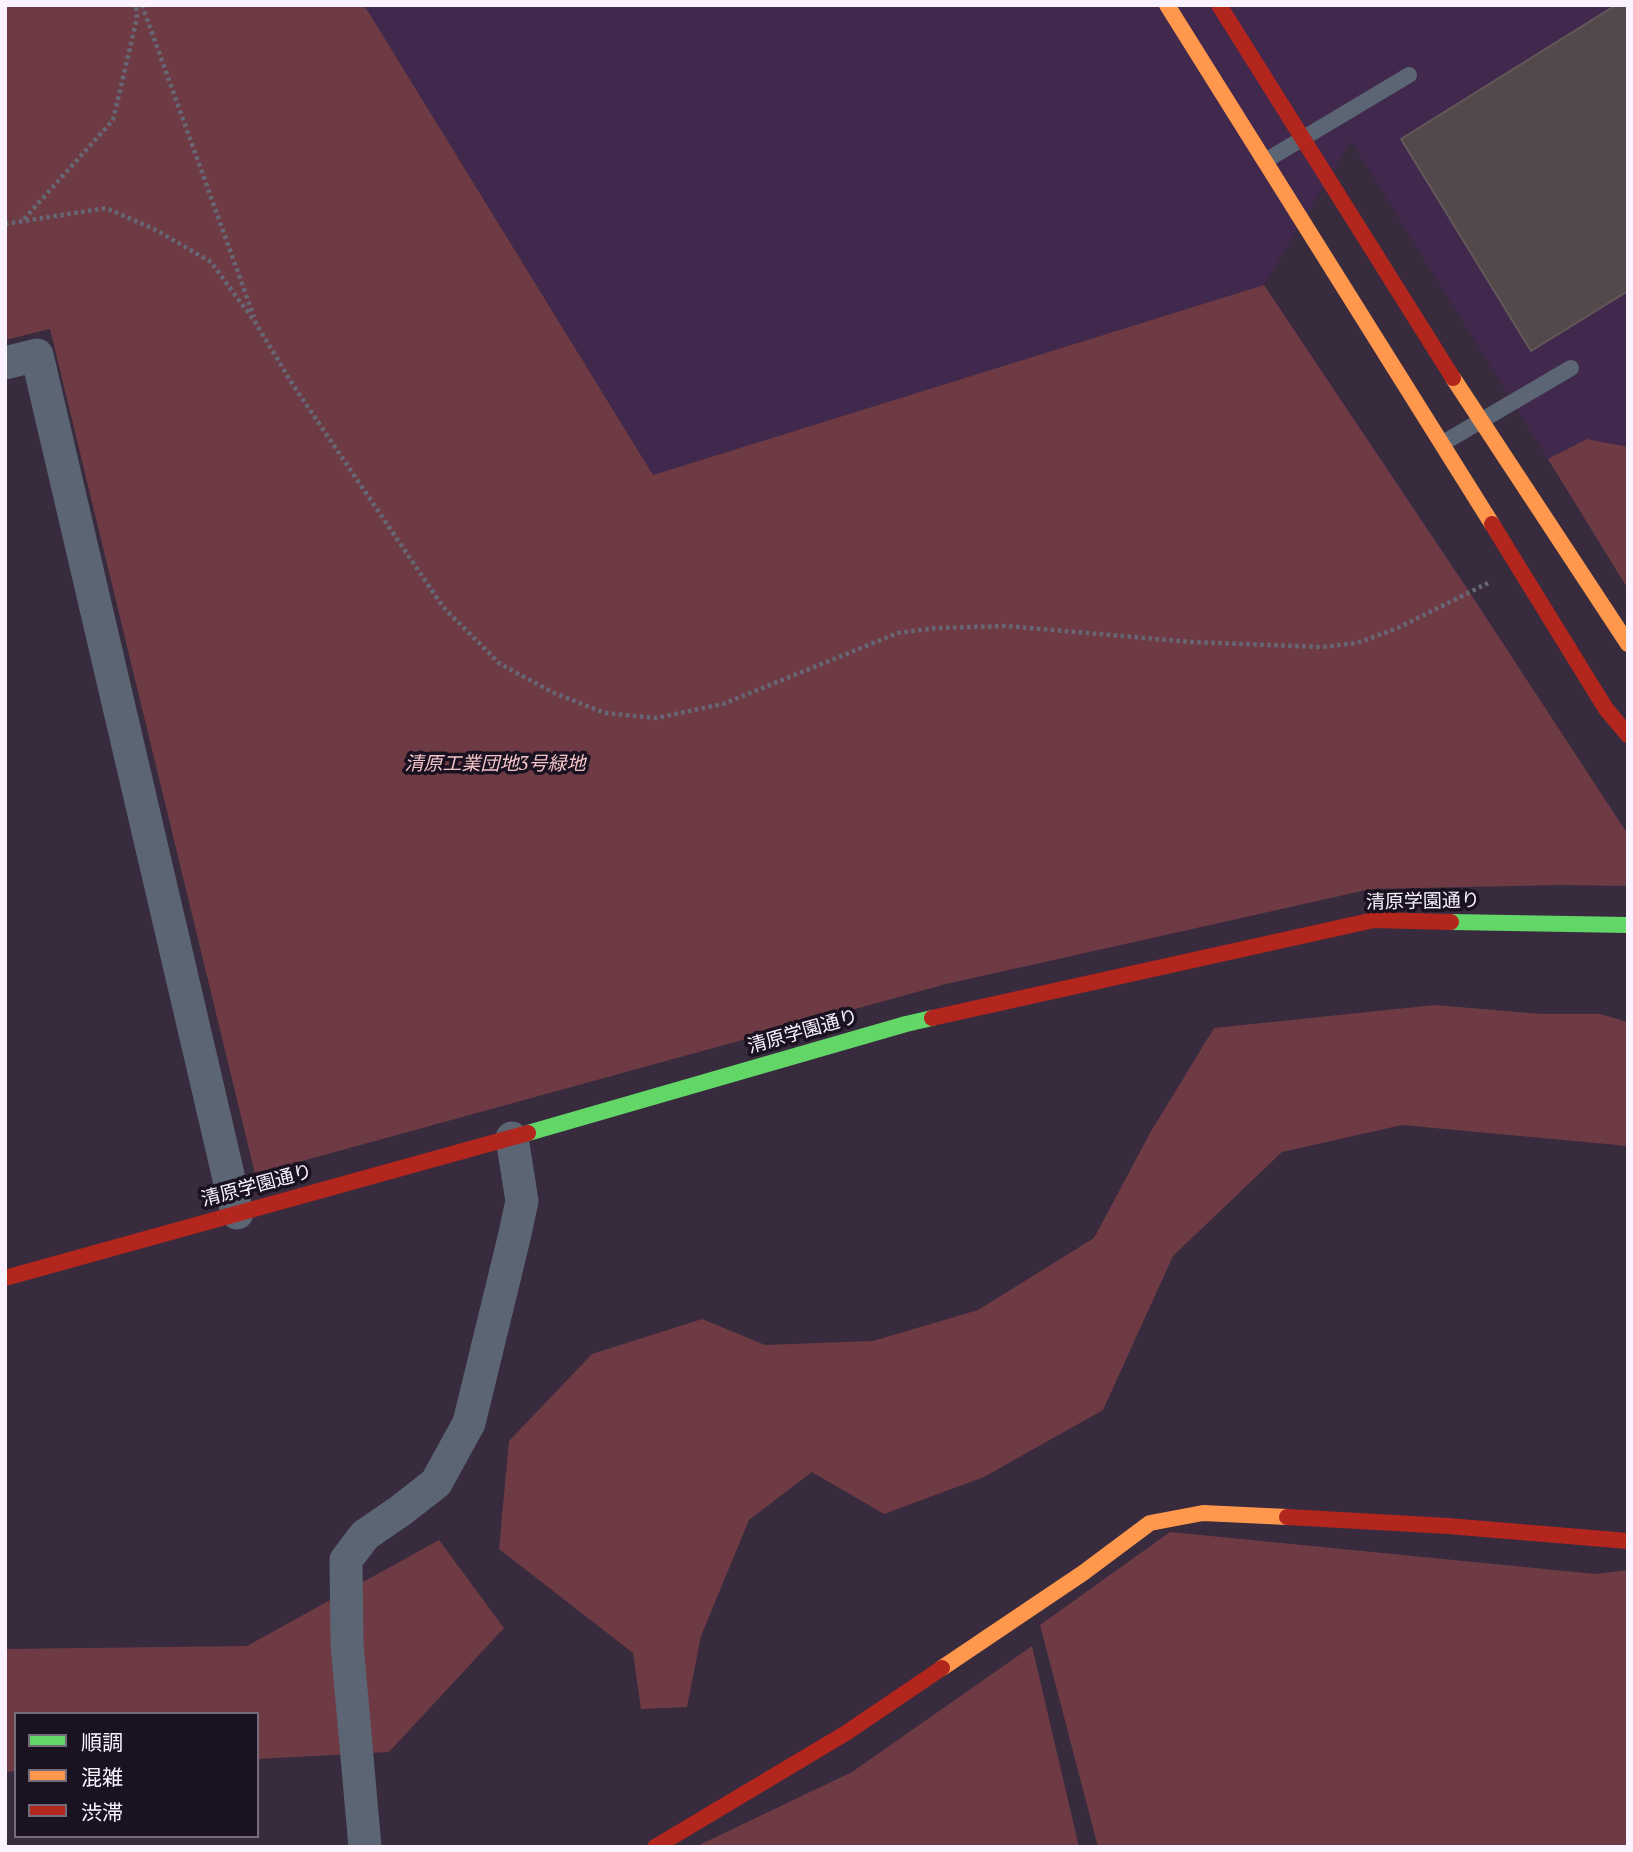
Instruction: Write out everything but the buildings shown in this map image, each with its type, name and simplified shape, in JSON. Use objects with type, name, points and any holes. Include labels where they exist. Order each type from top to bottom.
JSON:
[{"type":"street","points":[[1167,5],[1443,443],[1606,709],[1628,735]]},
{"type":"street","points":[[1219,5],[1480,422],[1628,644]]},
{"type":"street","points":[[5,363],[37,355],[237,1213]]},
{"type":"street","name":"清原学園通り","points":[[5,1278],[512,1138],[906,1024],[1374,920],[1628,925]]},
{"type":"street","points":[[365,1847],[347,1644],[346,1560],[365,1535],[436,1483],[469,1423],[522,1201],[512,1138]]},
{"type":"street","points":[[655,1847],[846,1733],[1083,1573],[1150,1523],[1203,1513],[1448,1526],[1628,1541]]},
{"type":"lane","points":[[1265,160],[1409,75]]},
{"type":"lane","points":[[1443,443],[1571,368]]},
{"type":"path","points":[[24,220],[113,120],[137,18],[136,5]]},
{"type":"path","points":[[142,5],[256,322]]},
{"type":"path","points":[[5,224],[106,208],[156,230],[211,262],[256,322],[293,385],[443,607],[500,664],[554,693],[605,713],[656,718],[723,704],[898,633],[936,628],[1007,626],[1205,643],[1322,647],[1357,643],[1398,628],[1496,579]]},
{"type":"shaded area","points":[[364,5],[1628,5],[1628,447],[1587,439],[1548,459],[1351,141],[1264,285],[653,475]]},
{"type":"green space","name":"清原工業団地3号緑地","points":[[5,5],[364,5],[653,475],[1264,285],[1625,830],[1628,830],[1628,886],[1371,889],[946,984],[255,1174],[50,329],[5,340]]},
{"type":"green space","points":[[1587,439],[1628,447],[1628,589],[1548,459]]},
{"type":"green space","points":[[1435,1005],[1542,1014],[1600,1014],[1628,1022],[1628,1146],[1402,1125],[1282,1152],[1173,1256],[1103,1410],[984,1477],[884,1514],[812,1472],[749,1520],[701,1636],[687,1707],[641,1709],[633,1653],[499,1549],[509,1441],[592,1354],[702,1319],[765,1345],[873,1341],[978,1310],[1094,1238],[1150,1133],[1214,1028]]},
{"type":"green space","points":[[1170,1532],[1596,1574],[1628,1570],[1628,1847],[1098,1847],[1040,1625]]},
{"type":"green space","points":[[439,1540],[504,1628],[389,1752],[259,1759],[259,1712],[14,1712],[14,1771],[5,1772],[5,1649],[247,1646]]},
{"type":"green space","points":[[1032,1646],[1079,1847],[695,1847],[852,1772]]},
{"type":"traffic: fast","points":[[1451,922],[1628,925]]},
{"type":"traffic: fast","points":[[528,1133],[932,1018]]},
{"type":"traffic: slow","points":[[1167,5],[1492,524]]},
{"type":"traffic: slow","points":[[1453,378],[1628,644]]},
{"type":"traffic: slow","points":[[942,1668],[1083,1573],[1150,1523],[1203,1513],[1287,1517]]},
{"type":"traffic: jam","points":[[1219,5],[1453,378]]},
{"type":"traffic: jam","points":[[1492,524],[1606,709],[1628,735]]},
{"type":"traffic: jam","points":[[932,1018],[1374,920],[1451,922]]},
{"type":"traffic: jam","points":[[5,1278],[528,1133]]},
{"type":"traffic: jam","points":[[1287,1517],[1448,1526],[1628,1541]]},
{"type":"traffic: jam","points":[[655,1847],[846,1733],[942,1668]]}]
